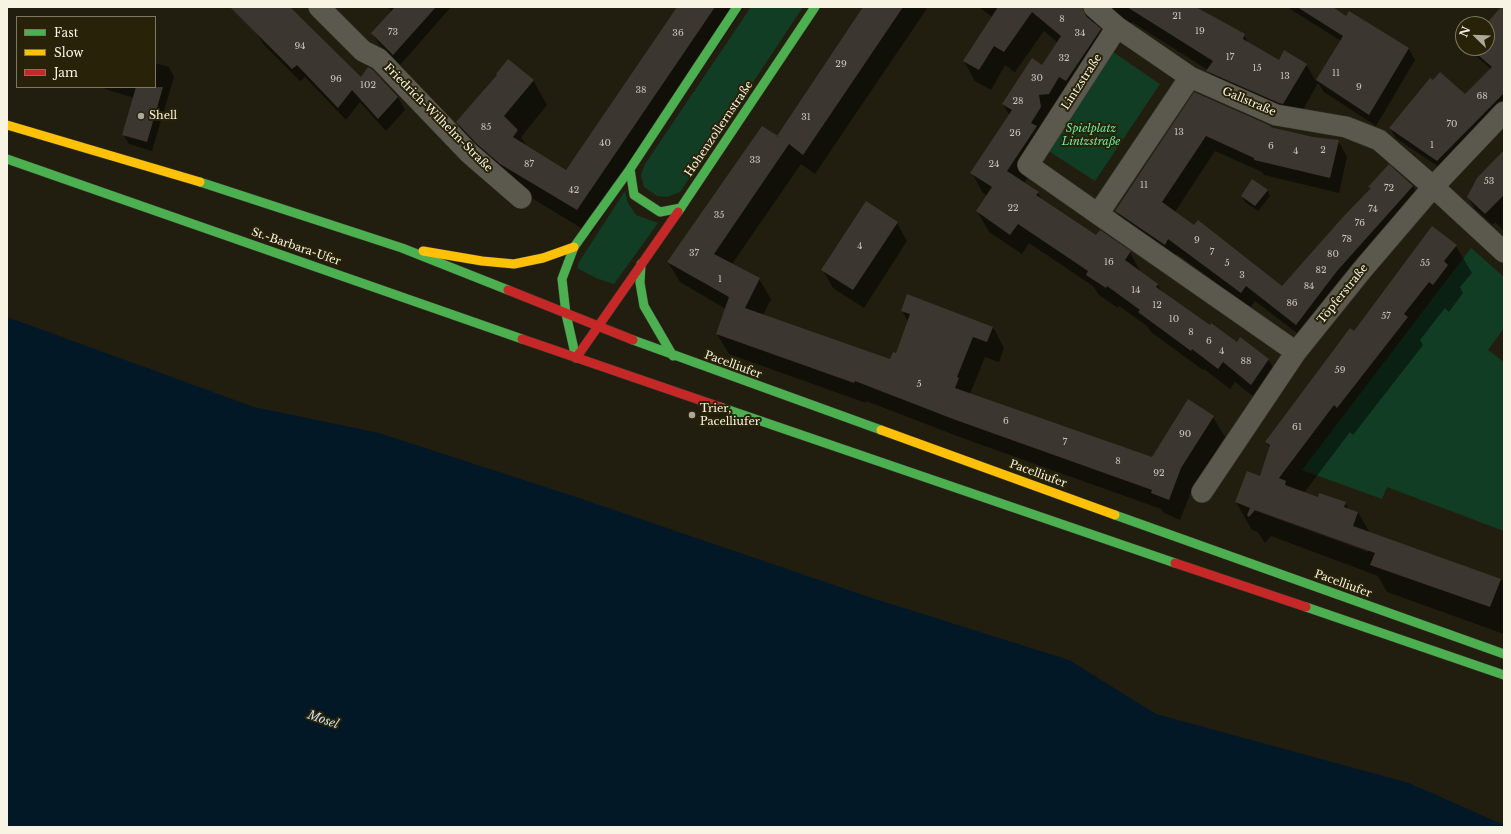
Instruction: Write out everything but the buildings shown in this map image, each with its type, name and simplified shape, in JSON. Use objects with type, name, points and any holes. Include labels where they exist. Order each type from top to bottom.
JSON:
[{"type":"main road","points":[[737,7],[630,169],[574,247],[562,279],[566,314],[576,358],[1046,516],[1165,560],[1504,675]]},
{"type":"main road","name":"Hohenzollernstraße","points":[[576,358],[681,208],[815,7]]},
{"type":"main road","points":[[7,125],[193,180],[402,248],[566,314]]},
{"type":"main road","name":"St.-Barbara-Ufer","points":[[7,159],[576,358]]},
{"type":"main road","points":[[630,169],[634,195],[660,212],[681,208]]},
{"type":"main road","points":[[402,248],[482,261],[514,264],[544,258],[574,247]]},
{"type":"main road","points":[[641,264],[640,283],[644,306],[673,356]]},
{"type":"main road","name":"Pacelliufer","points":[[566,314],[673,356],[1504,654]]},
{"type":"street","name":"Friedrich-Wilhelm-Straße","points":[[319,7],[363,51],[379,59],[469,153],[521,198]]},
{"type":"street","name":"Gallstraße","points":[[1094,7],[1117,28],[1190,77],[1276,115],[1346,128],[1379,140],[1504,252]]},
{"type":"street","name":"Lintzstraße","points":[[1117,28],[1028,165],[1296,352]]},
{"type":"street","points":[[1098,214],[1190,77]]},
{"type":"street","name":"Töpferstraße","points":[[1202,492],[1296,352],[1362,270],[1432,187],[1504,112]]},
{"type":"green space","points":[[751,7],[803,7],[680,192],[667,197],[657,196],[644,187],[641,175],[645,164]]},
{"type":"green space","name":"Spielplatz Lintzstraße","points":[[1113,52],[1160,84],[1095,181],[1047,150]]},
{"type":"green space","points":[[625,191],[628,203],[636,215],[658,223],[614,284],[596,278],[577,268],[579,262]]},
{"type":"green space","points":[[1471,248],[1504,277],[1504,328],[1488,350],[1504,362],[1504,531],[1387,487],[1382,499],[1302,470]]},
{"type":"water","name":"Mosel","points":[[7,317],[254,407],[379,433],[576,497],[872,598],[1069,660],[1156,714],[1409,783],[1504,825],[1504,827],[7,827]]},
{"type":"traffic: fast","points":[[576,358],[566,314],[562,279],[574,247],[630,169],[737,7]]},
{"type":"traffic: fast","points":[[678,212],[815,7]]},
{"type":"traffic: fast","points":[[7,159],[522,339]]},
{"type":"traffic: fast","points":[[630,169],[634,195],[660,212],[681,208]]},
{"type":"traffic: fast","points":[[200,182],[402,248],[508,290]]},
{"type":"traffic: fast","points":[[641,264],[640,283],[644,306],[673,356]]},
{"type":"traffic: fast","points":[[633,340],[881,430]]},
{"type":"traffic: fast","points":[[720,407],[1175,563]]},
{"type":"traffic: fast","points":[[1115,515],[1504,654]]},
{"type":"traffic: fast","points":[[1306,607],[1504,675]]},
{"type":"traffic: slow","points":[[7,125],[200,182]]},
{"type":"traffic: slow","points":[[423,251],[482,261],[514,264],[543,258],[574,247]]},
{"type":"traffic: slow","points":[[881,430],[1115,515]]},
{"type":"traffic: jam","points":[[576,358],[678,212]]},
{"type":"traffic: jam","points":[[508,290],[633,340]]},
{"type":"traffic: jam","points":[[522,339],[720,407]]},
{"type":"traffic: jam","points":[[1175,563],[1306,607]]},
{"type":"place","name":"Shell","points":[[141,116]]},
{"type":"place","name":"Trier, Pacelliufer","points":[[692,415]]}]
